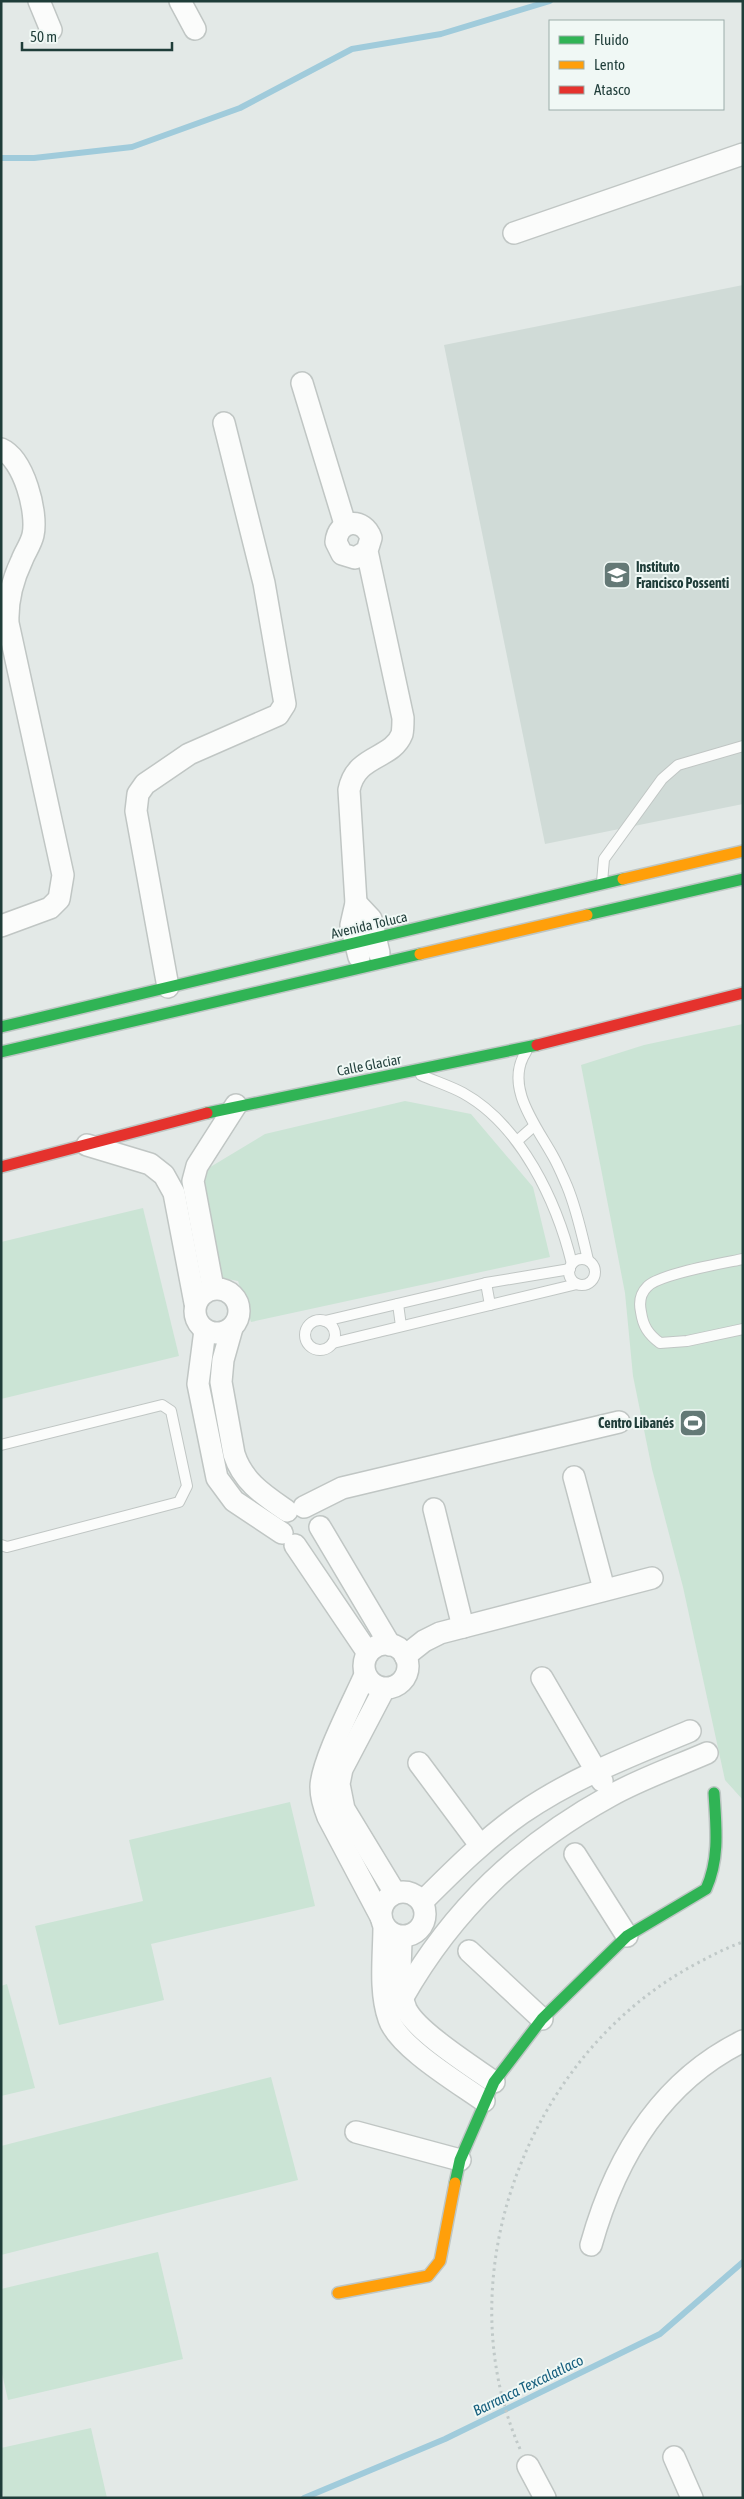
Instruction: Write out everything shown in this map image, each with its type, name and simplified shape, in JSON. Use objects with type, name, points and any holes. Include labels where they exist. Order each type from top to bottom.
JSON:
[{"type":"street","points":[[39,1],[51,30]]},
{"type":"street","points":[[180,1],[195,29]]},
{"type":"street","points":[[514,233],[743,154]]},
{"type":"street","points":[[302,383],[345,524],[358,523],[369,532],[371,545],[367,551],[403,718],[402,733],[395,744],[359,767],[351,778],[349,790],[356,903],[351,925],[365,941],[372,964]]},
{"type":"street","points":[[168,987],[136,811],[138,794],[145,784],[189,754],[278,715],[285,704],[264,583],[224,423]]},
{"type":"street","points":[[1,449],[6,451],[19,469],[31,499],[33,535],[18,568],[7,601],[8,623],[63,874],[58,899],[50,908],[2,924]]},
{"type":"street","name":"Avenida Toluca","points":[[1,1052],[372,964],[604,898],[743,851]]},
{"type":"street","name":"Avenida Toluca","points":[[1,1027],[365,941],[604,898],[743,879]]},
{"type":"street","name":"Calle Glaciar","points":[[1,1167],[236,1105],[413,1072],[530,1047],[743,993]]},
{"type":"street","points":[[213,1288],[192,1181],[197,1166],[236,1105]]},
{"type":"street","points":[[87,1145],[150,1164],[164,1175],[174,1193],[195,1303],[194,1313],[198,1323],[205,1330],[214,1333],[224,1332],[232,1328]]},
{"type":"street","points":[[195,1303],[202,1293],[213,1288],[224,1289],[234,1296],[239,1306],[239,1318],[232,1328],[223,1360],[221,1382],[237,1464],[248,1482],[296,1509],[312,1510],[408,1668],[404,1679],[395,1687],[384,1689],[373,1684],[365,1675]]},
{"type":"street","points":[[205,1330],[198,1384],[217,1478],[234,1501],[288,1539],[304,1546],[312,1542],[318,1535],[320,1526]]},
{"type":"street","points":[[368,1653],[288,1539],[282,1517],[342,1488],[619,1422]]},
{"type":"street","points":[[574,1477],[604,1589]]},
{"type":"street","points":[[434,1509],[463,1627]]},
{"type":"street","points":[[484,2101],[403,2042],[389,2020],[385,2001],[389,1927],[328,1817],[323,1803],[321,1786],[324,1769],[365,1675],[364,1663],[368,1653],[378,1646],[398,1650],[440,1633],[652,1578]]},
{"type":"street","points":[[542,1678],[611,1794]]},
{"type":"street","points":[[384,1689],[342,1769],[339,1784],[344,1809],[395,1893]]},
{"type":"street","points":[[422,1902],[480,1845],[523,1812],[595,1770],[690,1730]]},
{"type":"street","points":[[403,1997],[435,1944],[502,1871],[567,1821],[611,1794],[707,1752]]},
{"type":"street","points":[[419,1763],[480,1845]]},
{"type":"street","points":[[338,2293],[428,2276],[436,2270],[440,2261],[460,2160],[484,2101],[494,2082],[542,2019],[627,1936],[706,1889],[712,1878],[716,1857],[714,1794]]},
{"type":"street","points":[[575,1854],[627,1936]]},
{"type":"street","points":[[389,1927],[411,1935],[420,1930],[425,1921],[426,1911],[422,1902],[415,1895],[405,1892],[395,1893],[387,1898],[381,1907],[389,1927],[407,2011],[420,2027],[494,2082]]},
{"type":"street","points":[[469,1951],[542,2019]]},
{"type":"street","points":[[591,2245],[600,2212],[619,2166],[632,2143],[659,2105],[694,2073],[743,2041]]},
{"type":"street","points":[[356,2132],[460,2160]]},
{"type":"street","points":[[674,2457],[692,2498]]},
{"type":"street","points":[[525,2460],[545,2498]]},
{"type":"lane","points":[[604,898],[602,868],[604,859],[662,779],[678,765],[743,746]]},
{"type":"lane","points":[[530,1047],[520,1062],[520,1088],[534,1126],[554,1158],[568,1189],[580,1225],[588,1260],[592,1264],[595,1275],[588,1283],[490,1304],[333,1343],[322,1350],[309,1346],[306,1341],[306,1328],[318,1320],[325,1321],[486,1283],[571,1267],[582,1259],[588,1260]]},
{"type":"lane","points":[[413,1072],[464,1094],[502,1124],[517,1141],[542,1181],[568,1248],[571,1267],[570,1275],[577,1284]]},
{"type":"lane","points":[[517,1141],[534,1126]]},
{"type":"lane","points":[[743,1259],[661,1278],[647,1286],[639,1302],[643,1324],[650,1336],[660,1343],[687,1341],[743,1330]]},
{"type":"lane","points":[[523,1277],[526,1296]]},
{"type":"lane","points":[[486,1283],[490,1304]]},
{"type":"lane","points":[[398,1304],[401,1326]]},
{"type":"lane","points":[[325,1321],[334,1330],[333,1343]]},
{"type":"lane","points":[[1,1445],[162,1405],[171,1411],[187,1486],[179,1502],[7,1547],[1,1545]]},
{"type":"path","points":[[525,2460],[510,2428],[498,2389],[491,2325],[492,2286],[508,2204],[528,2143],[551,2102],[598,2041],[636,2004],[672,1977],[729,1946],[743,1942]]},
{"type":"shaded area","name":"Instituto Francisco Possenti","points":[[743,285],[743,804],[545,844],[444,345]]},
{"type":"green space","name":"Centro Libanés","points":[[743,1024],[743,1800],[725,1780],[683,1587],[652,1469],[633,1376],[625,1293],[581,1065],[644,1045]]},
{"type":"green space","points":[[405,1101],[471,1114],[533,1187],[550,1257],[251,1322],[238,1281],[222,1278],[202,1186],[207,1169],[265,1134]]},
{"type":"green space","points":[[143,1208],[179,1356],[1,1399],[1,1242]]},
{"type":"green space","points":[[290,1802],[315,1906],[151,1944],[164,2000],[59,2025],[35,1926],[143,1901],[129,1840]]},
{"type":"green space","points":[[7,1984],[35,2088],[1,2096],[1,1986]]},
{"type":"green space","points":[[271,2077],[298,2180],[1,2255],[1,2146]]},
{"type":"green space","points":[[158,2252],[183,2359],[8,2400],[1,2369],[1,2289]]},
{"type":"green space","points":[[91,2428],[107,2498],[4,2498],[1,2485],[1,2448]]},
{"type":"waterway","points":[[1,158],[34,158],[132,147],[240,108],[352,49],[441,34],[550,1]]},
{"type":"waterway","name":"Barranca Texcalatlaco","points":[[304,2498],[445,2439],[660,2334],[743,2262]]},
{"type":"traffic: fast","points":[[1,1027],[623,879]]},
{"type":"traffic: fast","points":[[587,915],[743,879]]},
{"type":"traffic: fast","points":[[1,1052],[420,954]]},
{"type":"traffic: fast","points":[[207,1113],[537,1045]]},
{"type":"traffic: fast","points":[[455,2183],[460,2160],[494,2082],[542,2019],[627,1936],[706,1889],[715,1854],[714,1793]]},
{"type":"traffic: slow","points":[[623,879],[743,851]]},
{"type":"traffic: slow","points":[[420,954],[587,915]]},
{"type":"traffic: slow","points":[[338,2293],[428,2276],[440,2261],[455,2183]]},
{"type":"traffic: jam","points":[[537,1045],[743,993]]},
{"type":"traffic: jam","points":[[1,1167],[207,1113]]},
{"type":"place","name":"Instituto Francisco Possenti","points":[[617,575]]},
{"type":"place","name":"Centro Libanés","points":[[693,1423]]}]
